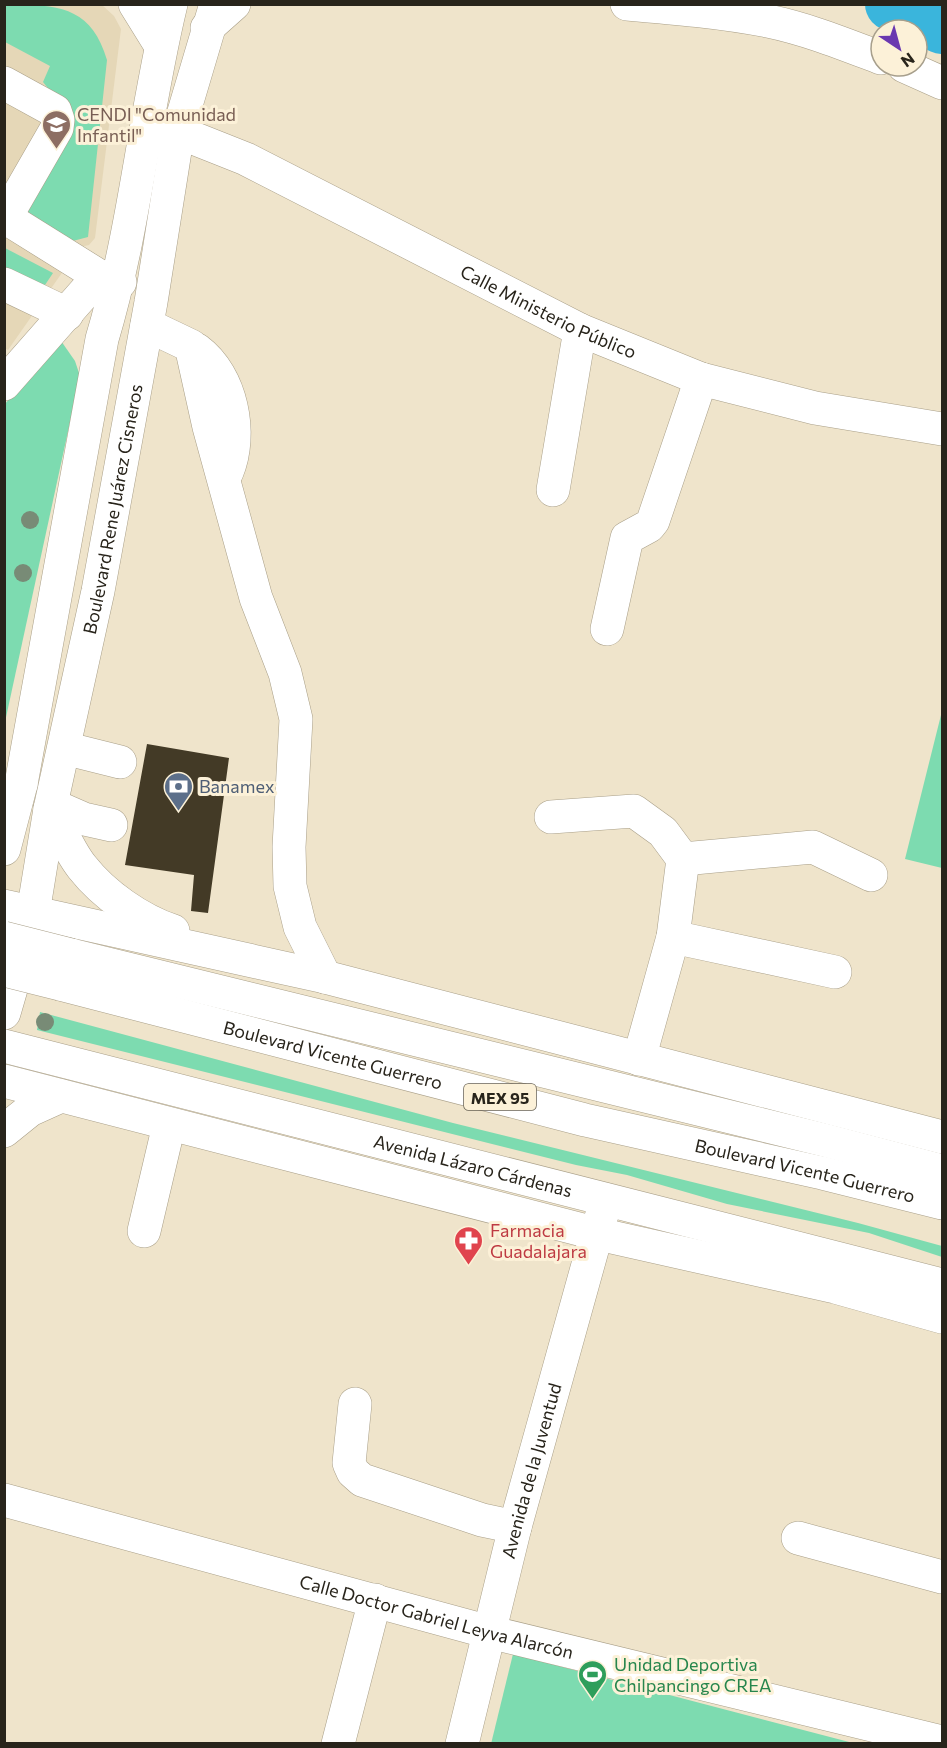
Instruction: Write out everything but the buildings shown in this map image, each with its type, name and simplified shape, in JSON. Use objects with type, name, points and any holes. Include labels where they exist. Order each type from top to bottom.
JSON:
[{"type":"main road","points":[[135,4],[161,46]]},
{"type":"main road","points":[[4,849],[102,339],[109,279],[171,4]]},
{"type":"main road","points":[[211,16],[234,4]]},
{"type":"main road","points":[[627,4],[695,9],[769,22],[820,35],[869,53]]},
{"type":"main road","name":"Boulevard Rene Juárez Cisneros","points":[[4,1013],[19,910],[51,807],[98,591],[147,325],[178,132],[211,16]]},
{"type":"main road","points":[[4,83],[55,111],[58,120],[57,128],[9,221],[109,279]]},
{"type":"main road","name":"Calle Ministerio Público","points":[[178,132],[246,159],[580,330],[701,379],[815,408],[942,429]]},
{"type":"main road","points":[[4,384],[67,314],[109,279]]},
{"type":"main road","points":[[4,284],[67,314]]},
{"type":"main road","points":[[147,325],[191,346],[256,597],[285,672],[296,719],[288,847],[290,886],[300,927],[326,977]]},
{"type":"main road","points":[[553,490],[580,330]]},
{"type":"main road","points":[[608,629],[627,538],[649,526],[653,521],[701,379]]},
{"type":"main road","points":[[64,748],[120,762]]},
{"type":"main road","points":[[51,807],[81,867],[106,891],[151,924],[176,932],[212,952]]},
{"type":"main road","points":[[51,807],[84,819],[111,825]]},
{"type":"main road","points":[[551,818],[634,811],[663,832],[683,859],[672,937],[639,1059]]},
{"type":"main road","points":[[683,859],[813,847],[871,875]]},
{"type":"main road","points":[[156,906],[176,932]]},
{"type":"main road","points":[[19,910],[326,977],[942,1137]]},
{"type":"main road","points":[[672,937],[835,972]]},
{"type":"main road","name":"Boulevard Vicente Guerrero","points":[[4,938],[66,969],[585,1120],[822,1173],[942,1203]]},
{"type":"main road","name":"Boulevard Vicente Guerrero","points":[[4,970],[66,969],[824,1140],[942,1171]]},
{"type":"main road","name":"Avenida Lázaro Cárdenas","points":[[4,1046],[942,1285]]},
{"type":"main road","name":"Avenida Lázaro Cárdenas","points":[[4,1081],[598,1234],[835,1287],[942,1317]]},
{"type":"main road","points":[[4,1131],[30,1110],[61,1096]]},
{"type":"main road","points":[[144,1231],[169,1125]]},
{"type":"main road","name":"Avenida de la Juventud","points":[[462,1743],[515,1527],[606,1200]]},
{"type":"main road","points":[[355,1404],[349,1463],[353,1472],[362,1480],[483,1520],[515,1527]]},
{"type":"main road","name":"Calle Doctor Gabriel Leyva Alarcón","points":[[4,1500],[489,1632],[942,1742]]},
{"type":"main road","points":[[798,1538],[942,1577]]},
{"type":"main road","points":[[338,1743],[375,1600]]},
{"type":"shaded area","name":"CENDI \"Comunidad Infantil\"","points":[[4,5],[102,5],[114,16],[121,29],[95,238],[89,245],[80,247],[8,350],[4,348]]},
{"type":"green space","points":[[4,5],[55,7],[81,18],[100,42],[107,60],[88,237],[69,242],[22,212],[59,102],[43,82],[50,66],[5,42]]},
{"type":"green space","points":[[5,248],[53,273],[39,294],[5,274]]},
{"type":"green space","points":[[59,338],[75,361],[80,376],[5,722],[5,404]]},
{"type":"green space","points":[[942,711],[942,868],[905,859]]},
{"type":"green space","points":[[40,1012],[453,1123],[858,1223],[942,1246],[942,1257],[869,1233],[727,1204],[627,1175],[576,1165],[37,1030]]},
{"type":"green space","name":"Unidad Deportiva Chilpancingo CREA","points":[[513,1654],[853,1743],[491,1744]]},
{"type":"waterway","points":[[892,4],[942,27]]},
{"type":"place","name":"CENDI \"Comunidad Infantil\"","points":[[56,150]]},
{"type":"place","name":"Banamex","points":[[178,812]]},
{"type":"place","name":"Farmacia Guadalajara","points":[[469,1266]]},
{"type":"place","name":"Unidad Deportiva Chilpancingo CREA","points":[[593,1700]]}]
